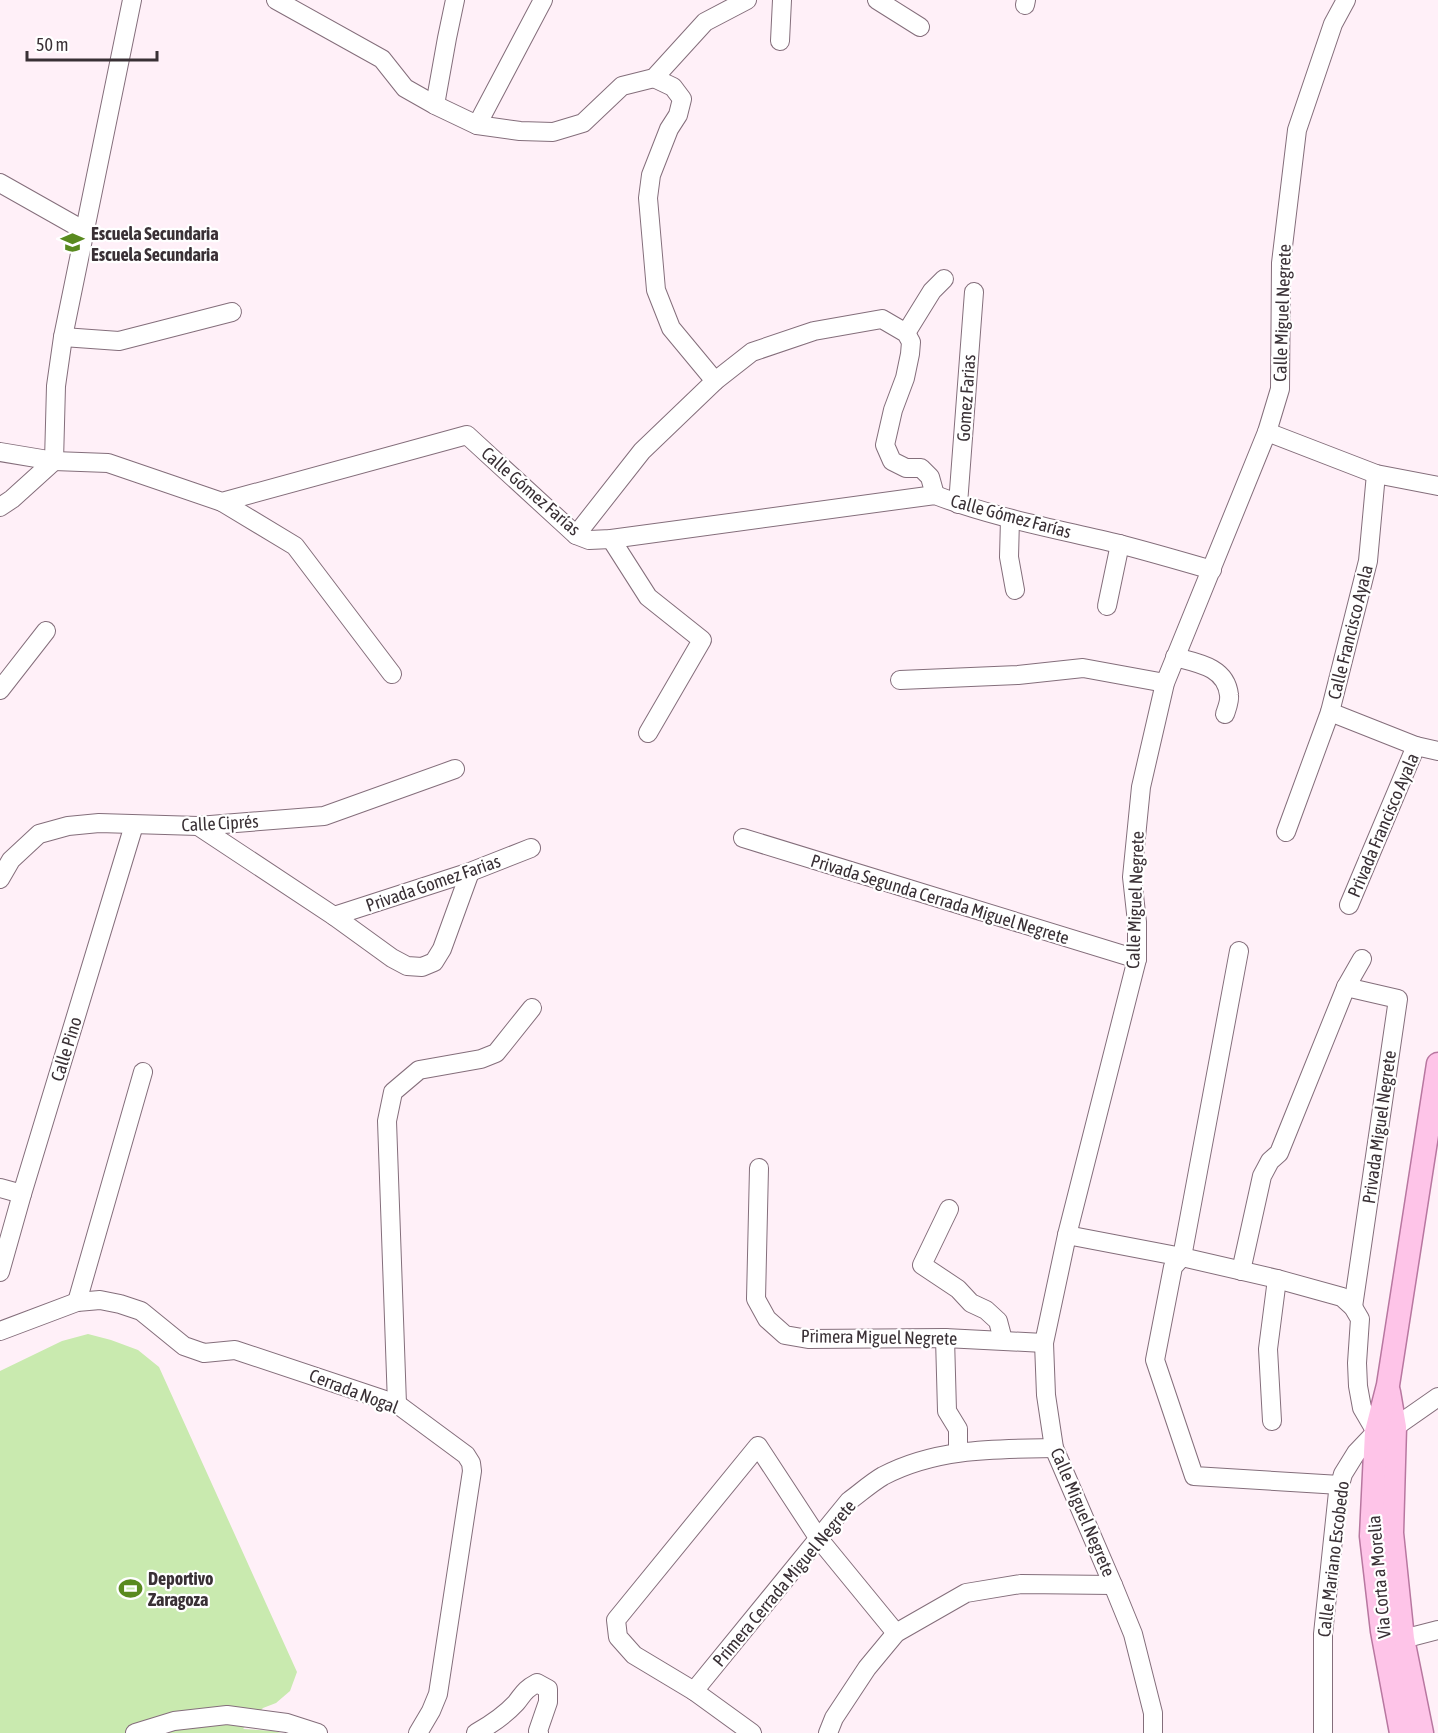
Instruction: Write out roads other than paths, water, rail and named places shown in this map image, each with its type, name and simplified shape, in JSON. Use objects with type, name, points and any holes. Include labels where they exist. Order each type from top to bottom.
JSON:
[{"type":"main road","name":"Via Corta a Morelia","points":[[1401,1733],[1382,1631],[1371,1536],[1386,1429],[1388,1385],[1436,1093],[1438,1064]]},
{"type":"main road","name":"Via Corta a Morelia","points":[[1386,1429],[1392,1533],[1403,1639],[1422,1733]]},
{"type":"street","points":[[0,507],[54,461],[56,386],[63,337],[132,0]]},
{"type":"street","points":[[276,0],[382,59],[405,88],[435,105],[477,124],[520,131],[553,132],[583,123],[622,86],[654,78],[705,22],[747,0]]},
{"type":"street","points":[[435,105],[455,0]]},
{"type":"street","points":[[477,124],[543,0]]},
{"type":"street","points":[[780,41],[782,0]]},
{"type":"street","points":[[877,0],[920,27]]},
{"type":"street","name":"Calle Miguel Negrete","points":[[1153,1733],[1153,1713],[1133,1634],[1054,1448],[1046,1395],[1044,1344],[1067,1235],[1137,959],[1137,922],[1132,877],[1141,787],[1165,683],[1267,432],[1280,389],[1281,263],[1297,130],[1333,24],[1346,0]]},
{"type":"street","points":[[654,78],[673,87],[682,99],[678,116],[669,129],[651,175],[648,198],[656,290],[672,328],[715,381]]},
{"type":"street","points":[[0,183],[86,231]]},
{"type":"street","points":[[906,333],[932,291],[944,279]]},
{"type":"street","name":"Gomez Farias","points":[[958,504],[974,292]]},
{"type":"street","points":[[63,337],[119,341],[232,312]]},
{"type":"street","points":[[576,535],[642,451],[715,381],[752,352],[814,331],[882,319],[906,333],[911,342],[905,378],[893,410],[885,445],[892,461],[906,468],[921,468],[930,477],[935,495]]},
{"type":"street","points":[[1267,432],[1376,474],[1438,486]]},
{"type":"street","name":"Calle Gómez Farías","points":[[222,502],[467,435],[576,535],[589,540],[935,495],[1010,519],[1120,544],[1212,570]]},
{"type":"street","points":[[0,452],[54,461],[108,463],[222,502],[295,546],[392,674]]},
{"type":"street","name":"Calle Francisco Ayala","points":[[1376,474],[1368,561],[1330,712],[1416,746],[1438,751]]},
{"type":"street","points":[[1010,519],[1009,557],[1015,590]]},
{"type":"street","points":[[611,538],[648,597],[702,640],[648,733]]},
{"type":"street","points":[[1107,606],[1120,544]]},
{"type":"street","points":[[0,690],[46,631]]},
{"type":"street","points":[[1175,657],[1210,666],[1224,680],[1230,696],[1226,714]]},
{"type":"street","points":[[900,680],[1018,675],[1083,668],[1165,683]]},
{"type":"street","points":[[1286,832],[1330,712]]},
{"type":"street","name":"Privada Francisco Ayala","points":[[1349,905],[1416,746]]},
{"type":"street","name":"Calle Ciprés","points":[[0,879],[11,860],[39,834],[68,826],[99,823],[198,826],[324,816],[455,770]]},
{"type":"street","name":"Calle Pino","points":[[0,1272],[134,825]]},
{"type":"street","points":[[198,826],[407,966],[422,967],[434,962],[442,949],[470,872]]},
{"type":"street","name":"Privada Segunda Cerrada Miguel Negrete","points":[[743,838],[1137,959]]},
{"type":"street","name":"Privada Gomez Farias","points":[[334,916],[470,872],[531,848]]},
{"type":"street","points":[[0,894],[11,860]]},
{"type":"street","points":[[1239,951],[1182,1257],[1173,1267],[1155,1359],[1194,1476],[1340,1485]]},
{"type":"street","points":[[1241,1271],[1262,1176],[1270,1161],[1279,1153],[1346,987],[1362,959]]},
{"type":"street","name":"Privada Miguel Negrete","points":[[1346,987],[1398,999],[1353,1306],[1360,1319],[1357,1363],[1362,1408],[1386,1429]]},
{"type":"street","points":[[397,1404],[387,1121],[393,1092],[419,1070],[481,1059],[496,1053],[532,1008]]},
{"type":"street","points":[[77,1302],[142,1072]]},
{"type":"street","name":"Primera Miguel Negrete","points":[[759,1168],[756,1299],[767,1319],[785,1335],[808,1339],[945,1338],[1044,1344]]},
{"type":"street","points":[[0,1188],[22,1194]]},
{"type":"street","points":[[950,1209],[922,1265],[958,1289],[971,1303],[986,1310],[998,1321],[1003,1340]]},
{"type":"street","points":[[1067,1235],[1182,1257],[1277,1279],[1341,1298],[1353,1306]]},
{"type":"street","points":[[1272,1421],[1268,1349],[1277,1279]]},
{"type":"street","name":"Cerrada Nogal","points":[[0,1331],[77,1302],[100,1300],[120,1304],[141,1311],[184,1346],[204,1353],[235,1350],[397,1404],[466,1455],[471,1462],[472,1471],[438,1694],[418,1733]]},
{"type":"street","points":[[945,1338],[947,1411],[958,1429],[958,1452]]},
{"type":"street","name":"Calle Mariano Escobedo","points":[[1323,1733],[1323,1634],[1343,1474],[1356,1453],[1386,1429],[1438,1397]]},
{"type":"street","points":[[752,1733],[694,1691],[634,1655],[618,1636],[616,1620],[758,1446],[819,1539],[896,1633]]},
{"type":"street","name":"Primera Cerrada Miguel Negrete","points":[[694,1691],[849,1501],[881,1477],[919,1461],[958,1452],[1054,1448]]},
{"type":"street","points":[[828,1733],[834,1718],[867,1668],[896,1633],[966,1593],[1021,1584],[1113,1585]]},
{"type":"street","points":[[1403,1639],[1438,1630]]},
{"type":"street","points":[[476,1733],[497,1721],[516,1703],[525,1689],[537,1683],[548,1689],[548,1702],[539,1733]]},
{"type":"street","points":[[135,1733],[174,1720],[227,1715],[287,1723],[318,1733]]},
{"type":"place","name":"Escuela Secundaria Escuela Secundaria","points":[[73,243]]},
{"type":"place","name":"Deportivo Zaragoza","points":[[130,1588]]}]
